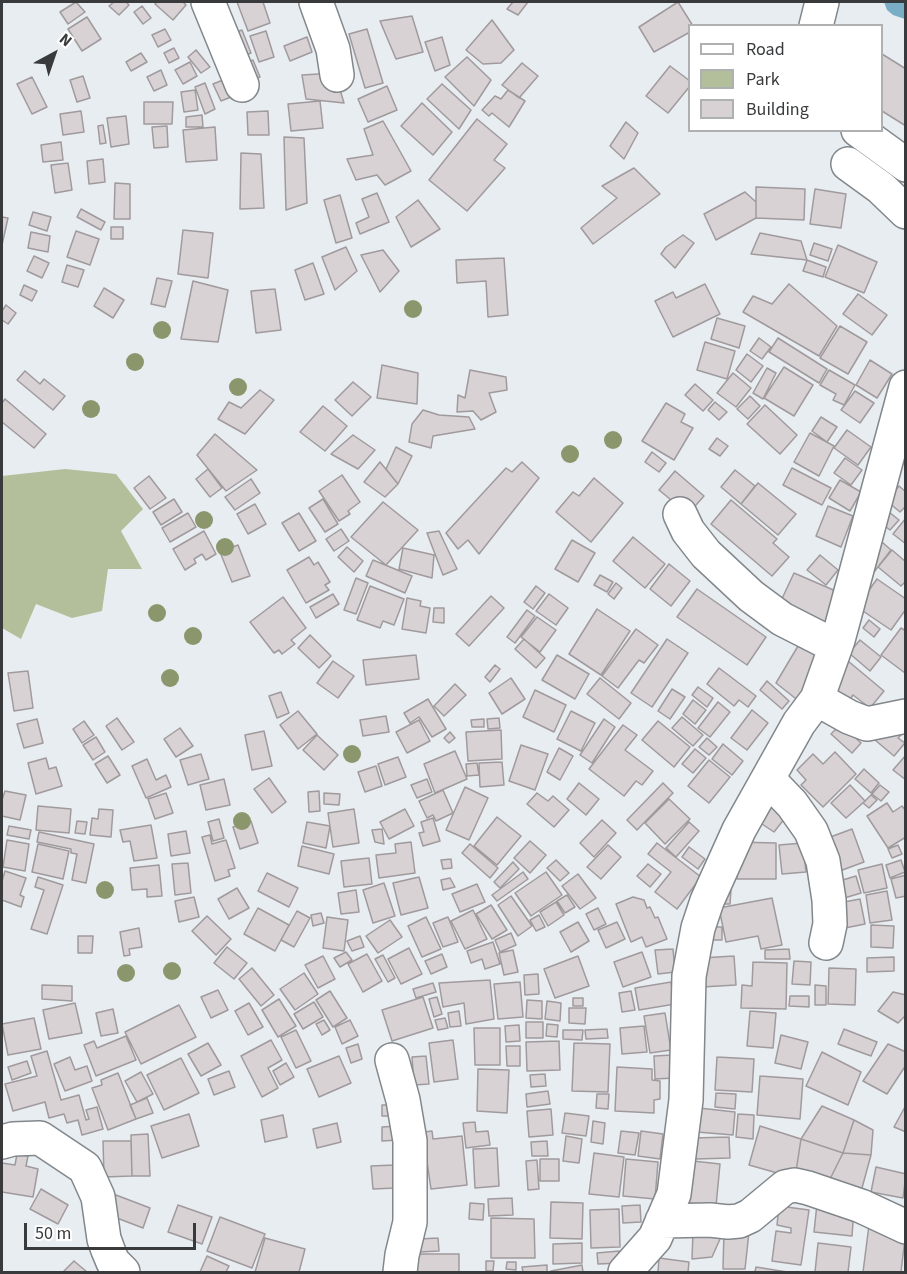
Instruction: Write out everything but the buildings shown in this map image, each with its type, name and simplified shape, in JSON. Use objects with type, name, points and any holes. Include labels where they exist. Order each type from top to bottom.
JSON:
[{"type":"street","points":[[208,2],[242,85]]},
{"type":"street","points":[[316,2],[333,49],[337,75]]},
{"type":"street","points":[[816,24],[822,2]]},
{"type":"street","points":[[861,132],[906,165]]},
{"type":"street","points":[[848,164],[881,188],[906,212]]},
{"type":"street","points":[[625,1272],[655,1238],[674,1194],[687,1100],[689,976],[698,928],[707,901],[739,830],[799,723],[817,699],[835,646],[906,387]]},
{"type":"street","points":[[680,514],[688,531],[706,554],[751,596],[782,619],[835,646]]},
{"type":"street","points":[[817,699],[867,724],[906,716]]},
{"type":"street","points":[[768,779],[792,804],[811,831],[823,861],[830,924],[826,943]]},
{"type":"street","points":[[392,1060],[403,1100],[410,1142],[410,1222],[400,1272]]},
{"type":"street","points":[[2,1143],[13,1139],[40,1138],[85,1168],[98,1197],[108,1250],[113,1262],[123,1272]]},
{"type":"street","points":[[662,1221],[739,1221],[750,1216],[785,1187],[795,1185],[861,1206],[906,1227]]},
{"type":"green space","points":[[65,469],[116,474],[143,509],[121,531],[142,569],[108,569],[102,611],[72,618],[36,604],[21,639],[2,628],[2,476]]},
{"type":"water","points":[[884,2],[905,2],[905,19],[893,15],[887,10]]}]
